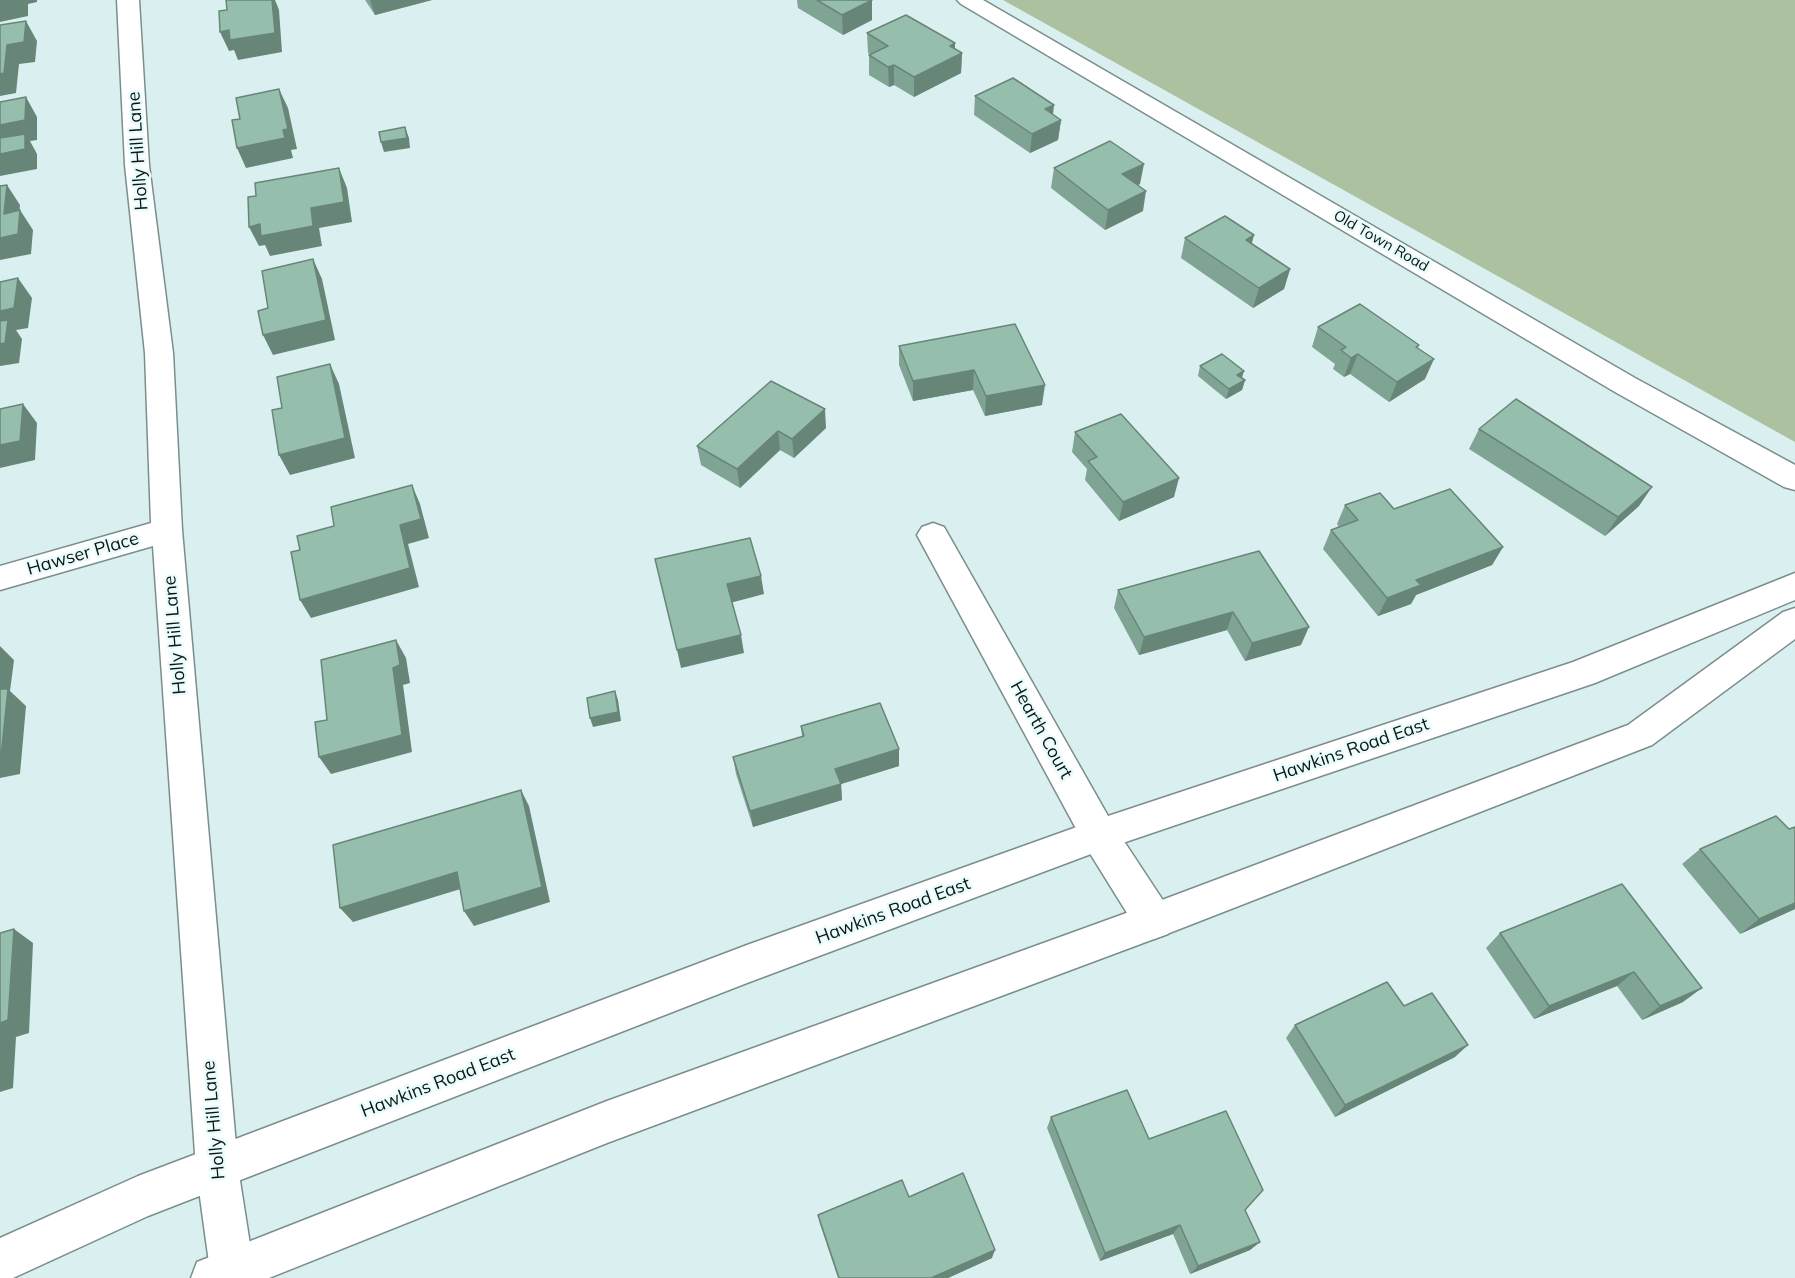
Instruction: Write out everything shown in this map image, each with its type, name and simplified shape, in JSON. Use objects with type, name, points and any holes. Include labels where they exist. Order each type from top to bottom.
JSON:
[{"type":"street","name":"Holly Hill Lane","points":[[128,0],[136,165],[159,353],[166,530],[217,1168],[222,1274]]},
{"type":"street","name":"Old Town Road","points":[[968,0],[1626,385],[1795,479]]},
{"type":"street","name":"Hawser Place","points":[[0,578],[166,530]]},
{"type":"street","name":"Hearth Court","points":[[933,535],[1099,835],[1154,921]]},
{"type":"street","name":"Hawkins Road East","points":[[0,1261],[138,1198],[747,964],[1099,835],[1583,673],[1795,586]]},
{"type":"street","points":[[222,1274],[607,1122],[1154,921],[1640,735],[1795,621]]},
{"type":"green space","points":[[1003,0],[1795,0],[1795,442]]},
{"type":"building","points":[[226,0],[272,0],[275,33],[230,40],[229,30],[220,32],[219,11],[227,10]]},
{"type":"building","points":[[817,0],[872,0],[842,15]]},
{"type":"building","points":[[906,15],[955,43],[950,46],[962,53],[914,77],[894,65],[888,67],[869,55],[888,46],[867,33]]},
{"type":"building","points":[[26,21],[24,42],[7,45],[4,73],[0,74],[0,25]]},
{"type":"building","points":[[1013,78],[1054,105],[1045,109],[1061,120],[1032,134],[975,96]]},
{"type":"building","points":[[279,89],[288,129],[283,130],[285,138],[237,148],[232,120],[240,119],[236,98]]},
{"type":"building","points":[[26,97],[25,120],[0,125],[0,102]]},
{"type":"building","points":[[405,127],[407,138],[381,142],[379,132]]},
{"type":"building","points":[[25,134],[25,149],[0,154],[0,138]]},
{"type":"building","points":[[1110,141],[1144,164],[1122,174],[1146,191],[1108,210],[1054,168]]},
{"type":"building","points":[[339,168],[344,202],[311,208],[313,226],[261,236],[260,224],[249,227],[248,197],[256,196],[255,183]]},
{"type":"building","points":[[7,185],[4,214],[20,210],[18,234],[0,238],[0,186]]},
{"type":"building","points":[[1225,216],[1254,235],[1246,240],[1290,269],[1259,288],[1185,238]]},
{"type":"building","points":[[313,259],[326,320],[263,335],[258,311],[268,308],[262,271]]},
{"type":"building","points":[[18,278],[14,308],[0,311],[0,282]]},
{"type":"building","points":[[1360,304],[1419,345],[1416,347],[1434,359],[1397,382],[1358,354],[1351,358],[1341,350],[1346,347],[1318,327]]},
{"type":"building","points":[[8,320],[5,343],[0,344],[0,321]]},
{"type":"building","points":[[1015,324],[1045,385],[986,396],[974,370],[913,381],[899,346]]},
{"type":"building","points":[[1222,354],[1244,371],[1237,375],[1245,380],[1229,389],[1200,366]]},
{"type":"building","points":[[330,364],[345,438],[279,455],[272,410],[282,408],[277,377]]},
{"type":"building","points":[[771,381],[825,409],[792,439],[778,431],[737,469],[697,446]]},
{"type":"building","points":[[1516,399],[1652,487],[1618,517],[1479,429]]},
{"type":"building","points":[[23,404],[20,441],[0,445],[0,409]]},
{"type":"building","points":[[1121,414],[1179,478],[1123,502],[1088,461],[1097,457],[1075,432]]},
{"type":"building","points":[[412,485],[421,519],[400,525],[410,568],[300,600],[291,552],[300,550],[297,536],[334,526],[331,507]]},
{"type":"building","points":[[1450,489],[1503,547],[1416,580],[1421,585],[1387,598],[1331,530],[1358,520],[1345,505],[1380,493],[1394,509]]},
{"type":"building","points":[[750,538],[761,576],[727,584],[741,635],[677,650],[655,559]]},
{"type":"building","points":[[1259,551],[1309,627],[1252,643],[1233,612],[1144,637],[1118,590]]},
{"type":"building","points":[[396,640],[400,665],[393,668],[402,735],[319,757],[315,722],[327,720],[321,660]]},
{"type":"building","points":[[0,689],[8,689],[1,757],[0,757]]},
{"type":"building","points":[[615,691],[618,712],[590,718],[587,698]]},
{"type":"building","points":[[880,703],[899,749],[835,769],[841,784],[750,811],[733,757],[804,736],[801,726]]},
{"type":"building","points":[[521,790],[542,887],[464,911],[457,872],[340,908],[333,845]]},
{"type":"building","points":[[1776,816],[1789,829],[1795,827],[1795,903],[1759,919],[1700,849]]},
{"type":"building","points":[[1622,884],[1702,988],[1660,1006],[1634,972],[1549,1006],[1500,933]]},
{"type":"building","points":[[14,929],[8,1020],[0,1023],[0,933]]},
{"type":"building","points":[[1387,982],[1404,1006],[1432,993],[1468,1045],[1345,1105],[1295,1025]]},
{"type":"building","points":[[1127,1090],[1149,1139],[1226,1111],[1263,1190],[1245,1210],[1260,1242],[1198,1266],[1180,1225],[1105,1253],[1051,1117]]},
{"type":"building","points":[[963,1173],[995,1250],[931,1278],[839,1278],[818,1215],[902,1180],[909,1197]]}]
